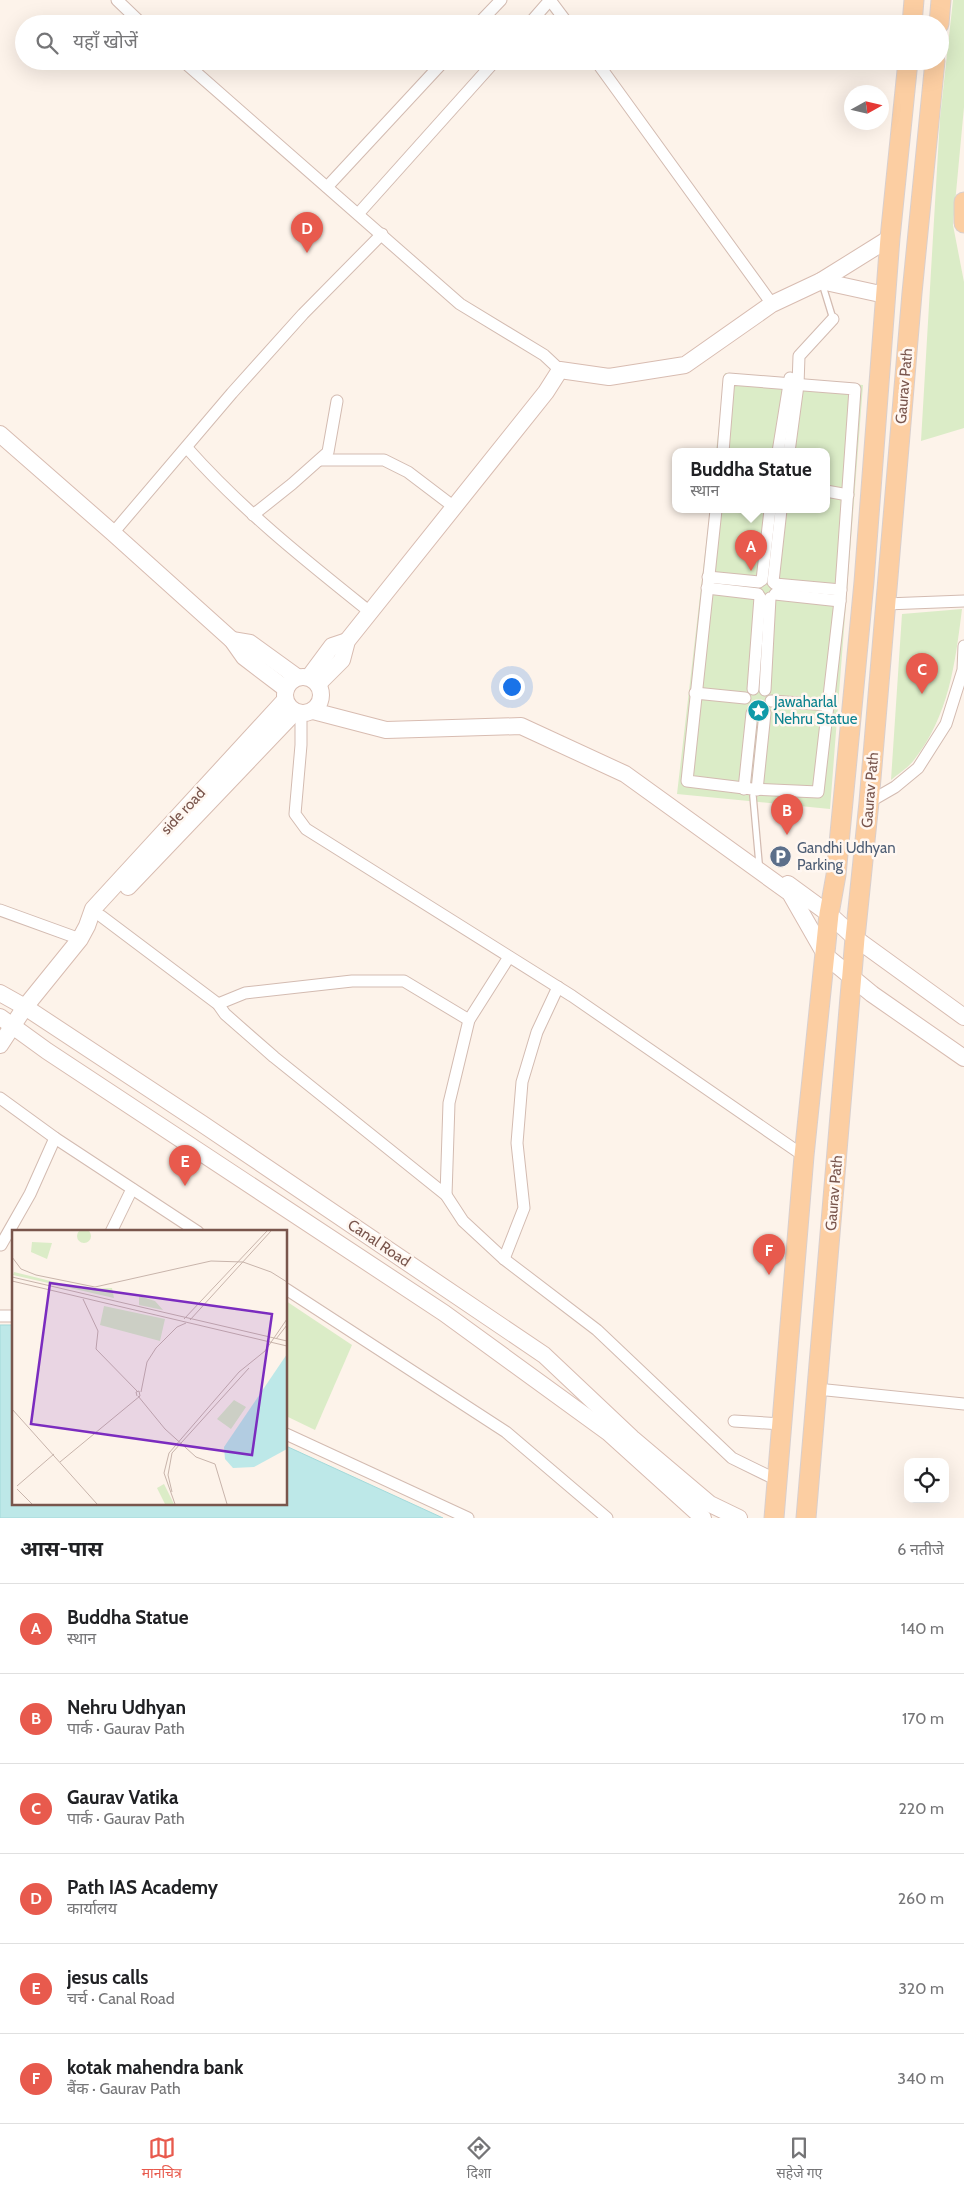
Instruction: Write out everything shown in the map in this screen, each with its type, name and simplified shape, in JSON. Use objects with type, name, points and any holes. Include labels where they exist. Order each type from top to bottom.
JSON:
[{"type":"main road","points":[[913,15],[914,0]]},
{"type":"main road","points":[[940,15],[941,0]]},
{"type":"main road","points":[[774,1518],[804,1156],[829,914],[836,875],[864,582],[890,238],[907,70]]},
{"type":"main road","name":"Gaurav Path","points":[[806,1518],[912,293],[934,70]]},
{"type":"main road","points":[[964,202],[964,223]]},
{"type":"street","points":[[117,0],[133,15]]},
{"type":"street","points":[[489,15],[500,0]]},
{"type":"street","points":[[537,15],[550,0],[561,15]]},
{"type":"street","points":[[193,70],[460,304],[544,354],[560,370],[609,377],[684,365],[772,304],[821,282],[890,238]]},
{"type":"street","points":[[327,187],[436,70]]},
{"type":"street","points":[[358,214],[487,70]]},
{"type":"street","points":[[603,70],[772,304]]},
{"type":"street","points":[[113,533],[232,393],[303,314],[382,234]]},
{"type":"street","points":[[821,282],[886,294]]},
{"type":"street","points":[[779,448],[799,356],[833,319]]},
{"type":"street","points":[[560,370],[546,392],[347,642],[342,660],[308,680],[288,684],[300,704],[296,814],[306,829],[558,987],[804,1156]]},
{"type":"street","points":[[716,513],[687,781],[751,791],[818,792],[841,596],[855,389],[729,379],[722,448]]},
{"type":"street","points":[[789,448],[793,385]]},
{"type":"street","points":[[253,515],[328,452],[337,401]]},
{"type":"street","points":[[0,434],[232,640],[244,657],[300,704],[386,730],[520,726],[625,774],[790,893],[826,956],[872,994],[964,1058]]},
{"type":"street","points":[[187,448],[220,485],[253,515],[370,612]]},
{"type":"street","points":[[320,460],[384,460],[408,472],[454,507]]},
{"type":"street","points":[[830,492],[848,495]]},
{"type":"street","points":[[765,690],[766,589],[770,513]]},
{"type":"street","points":[[753,689],[766,589],[780,513]]},
{"type":"street","points":[[707,583],[841,596]]},
{"type":"street","points":[[886,604],[964,601]]},
{"type":"street","points":[[232,640],[250,643],[308,680],[322,696],[300,704]]},
{"type":"street","points":[[869,802],[895,786],[918,768],[946,724],[963,670],[964,646]]},
{"type":"street","points":[[695,693],[745,698]]},
{"type":"street","points":[[771,701],[829,705]]},
{"type":"street","points":[[300,704],[387,722],[519,717],[622,766],[666,794],[829,914],[855,938],[964,1016]]},
{"type":"street","name":"side road","points":[[0,1045],[6,1021],[24,1007],[84,933],[300,704]]},
{"type":"street","name":"side road","points":[[84,933],[93,909],[300,704]]},
{"type":"street","points":[[751,791],[752,713]]},
{"type":"street","points":[[751,791],[765,713]]},
{"type":"street","points":[[0,910],[84,933]]},
{"type":"street","points":[[101,916],[218,1004],[225,1014],[274,1057],[446,1195],[463,1221],[504,1259],[597,1330],[732,1458],[777,1480]]},
{"type":"street","points":[[446,1195],[450,1104],[469,1020],[509,957]]},
{"type":"street","points":[[218,1004],[245,992],[352,981],[404,981],[469,1020]]},
{"type":"street","points":[[504,1259],[524,1208],[517,1142],[522,1082],[537,1032],[558,987]]},
{"type":"street","name":"Canal Road","points":[[0,993],[201,1123],[544,1355],[632,1438],[710,1504],[739,1518]]},
{"type":"street","name":"Canal Road","points":[[6,1021],[47,1051],[444,1313],[609,1433],[703,1518]]},
{"type":"street","points":[[0,1098],[55,1138],[195,1230]]},
{"type":"street","points":[[2,1246],[30,1194],[55,1138]]},
{"type":"street","points":[[112,1230],[132,1189]]},
{"type":"street","points":[[288,1290],[506,1432],[606,1518]]},
{"type":"street","points":[[817,1389],[964,1404]]},
{"type":"street","points":[[734,1421],[782,1424]]},
{"type":"street","points":[[288,1435],[468,1518]]},
{"type":"lane","points":[[821,282],[833,319]]},
{"type":"lane","points":[[751,791],[759,862]]},
{"type":"green space","points":[[953,0],[964,0],[964,107],[953,225],[964,282],[964,428],[921,441],[940,118],[945,70],[949,70],[949,36]]},
{"type":"green space","points":[[725,373],[863,385],[830,809],[677,794],[710,513],[830,513],[830,448],[716,448]]},
{"type":"green space","points":[[962,609],[953,670],[943,707],[926,743],[914,760],[891,780],[902,614]]},
{"type":"green space","points":[[288,1302],[352,1345],[315,1430],[288,1417]]},
{"type":"water","points":[[0,1325],[12,1325],[12,1506],[288,1506],[288,1447],[443,1518],[0,1518]]},
{"type":"place","name":"Path IAS Academy","points":[[307,253]]},
{"type":"place","name":"Buddha Statue","points":[[751,571]]},
{"type":"place","name":"Gaurav Vatika","points":[[922,694]]},
{"type":"place","name":"Jawaharlal Nehru Statue","points":[[758,711]]},
{"type":"place","name":"Nehru Udhyan","points":[[787,835]]},
{"type":"place","name":"Gandhi Udhyan Parking","points":[[781,857]]},
{"type":"place","name":"jesus calls","points":[[185,1186]]},
{"type":"place","name":"kotak mahendra bank","points":[[769,1275]]}]
